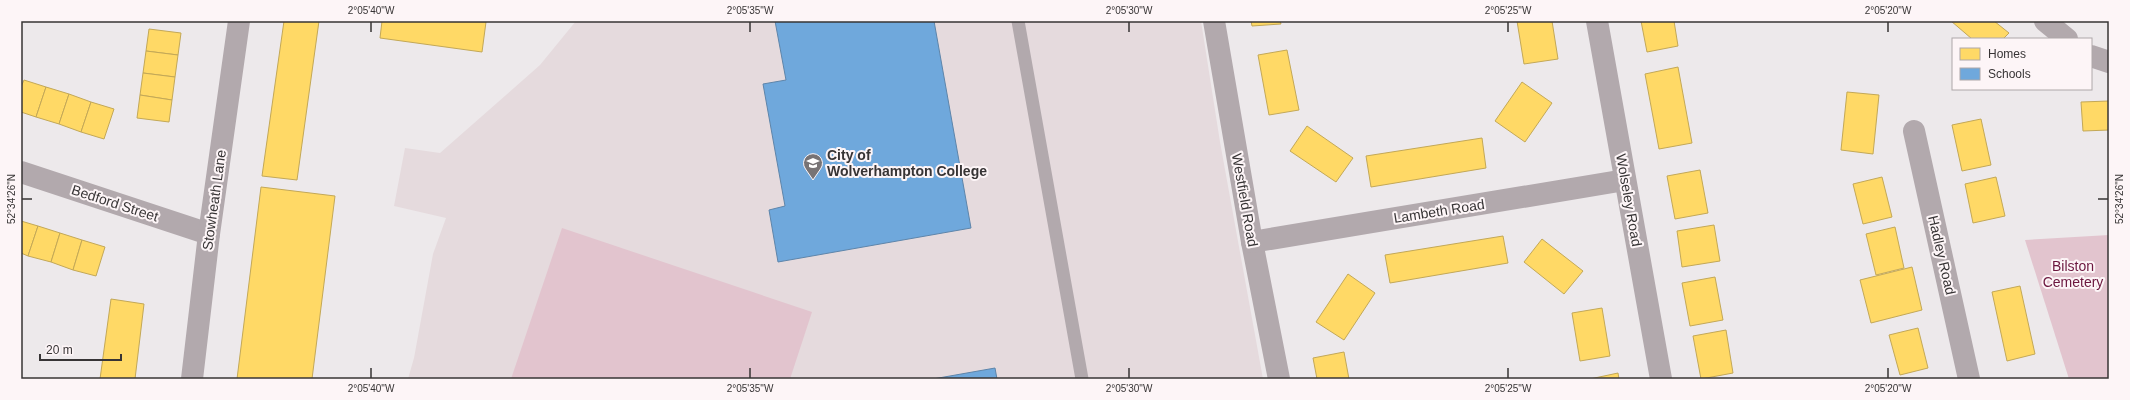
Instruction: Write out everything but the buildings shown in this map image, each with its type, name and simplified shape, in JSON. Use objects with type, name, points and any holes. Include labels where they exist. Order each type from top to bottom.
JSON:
[{"type":"street","name":"Stowheath Lane","points":[[192,379],[209,234],[239,21]]},
{"type":"street","name":"Westfield Road","points":[[1214,21],[1252,242],[1279,379]]},
{"type":"street","name":"Wolseley Road","points":[[1597,21],[1661,379]]},
{"type":"street","points":[[2045,21],[2065,38]]},
{"type":"street","points":[[2092,56],[2109,62]]},
{"type":"street","name":"Hadley Road","points":[[1914,131],[1969,379]]},
{"type":"street","name":"Bedford Street","points":[[21,172],[209,234]]},
{"type":"street","name":"Lambeth Road","points":[[1252,242],[1625,180]]},
{"type":"lane","points":[[1018,21],[1082,379]]},
{"type":"shaded area","name":"City of Wolverhampton College","points":[[576,21],[1201,21],[1220,142],[1263,379],[408,379],[414,358],[433,254],[446,218],[394,206],[405,148],[440,153],[540,65]]},
{"type":"green space","points":[[562,228],[812,312],[790,379],[511,379]]},
{"type":"green space","name":"Bilston Cemetery","points":[[2109,235],[2109,379],[2069,379],[2025,240]]},
{"type":"place","name":"City of Wolverhampton College","points":[[813,180]]}]
